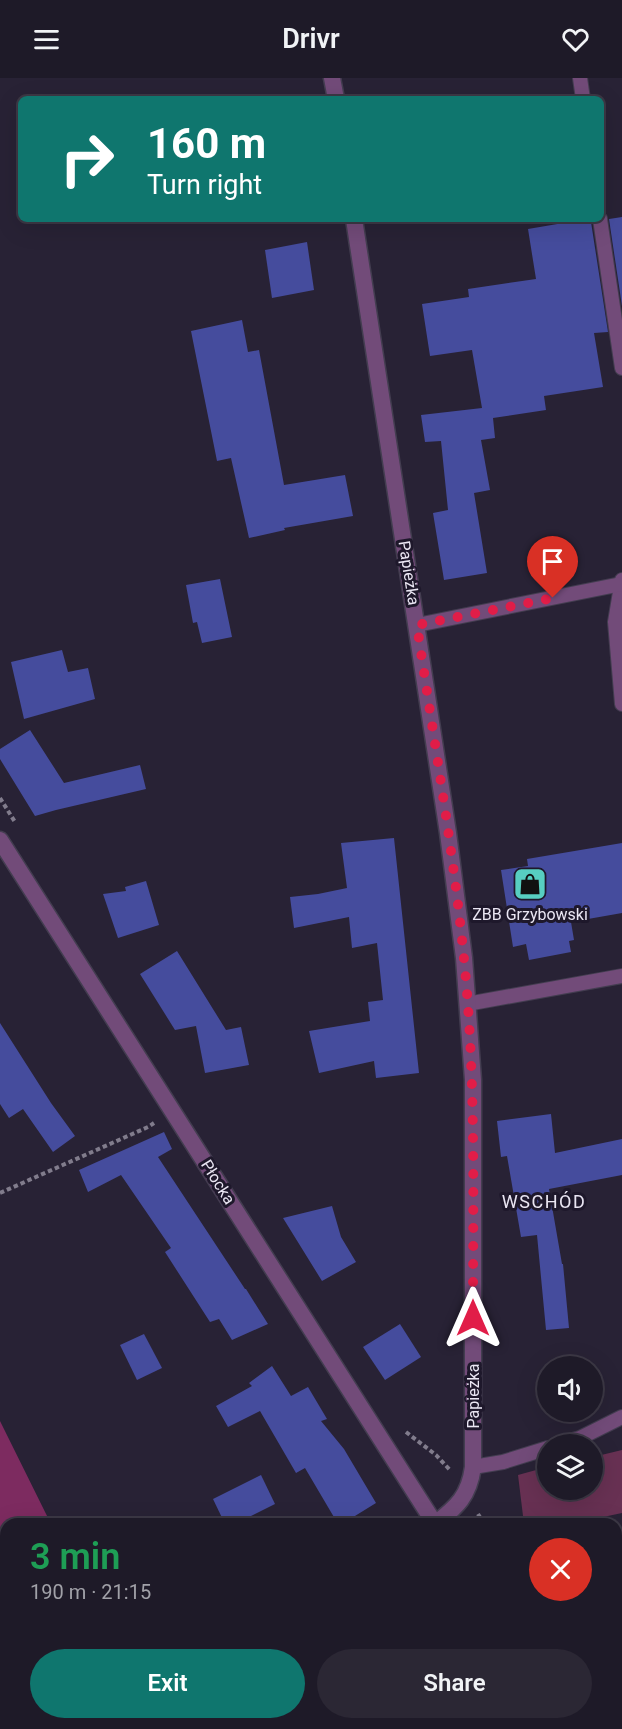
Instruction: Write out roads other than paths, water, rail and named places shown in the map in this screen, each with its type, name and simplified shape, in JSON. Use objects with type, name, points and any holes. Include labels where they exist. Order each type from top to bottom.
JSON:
[{"type":"street","points":[[332,78],[335,96]]},
{"type":"street","name":"Papieżka","points":[[354,222],[456,894],[473,1092],[473,1467],[466,1494],[459,1504],[442,1518]]},
{"type":"street","name":"Płocka","points":[[0,840],[431,1518]]},
{"type":"lane","points":[[580,78],[583,96]]},
{"type":"lane","points":[[600,222],[622,368]]},
{"type":"lane","points":[[417,625],[622,582],[615,622],[622,704]]},
{"type":"lane","points":[[467,1005],[622,976]]},
{"type":"lane","points":[[588,1434],[622,1417]]},
{"type":"lane","points":[[473,1467],[503,1462],[537,1451]]},
{"type":"place","name":"ZBB Grzybowski","points":[[530,884]]},
{"type":"district","name":"WSCHÓD","points":[[544,1201]]}]
